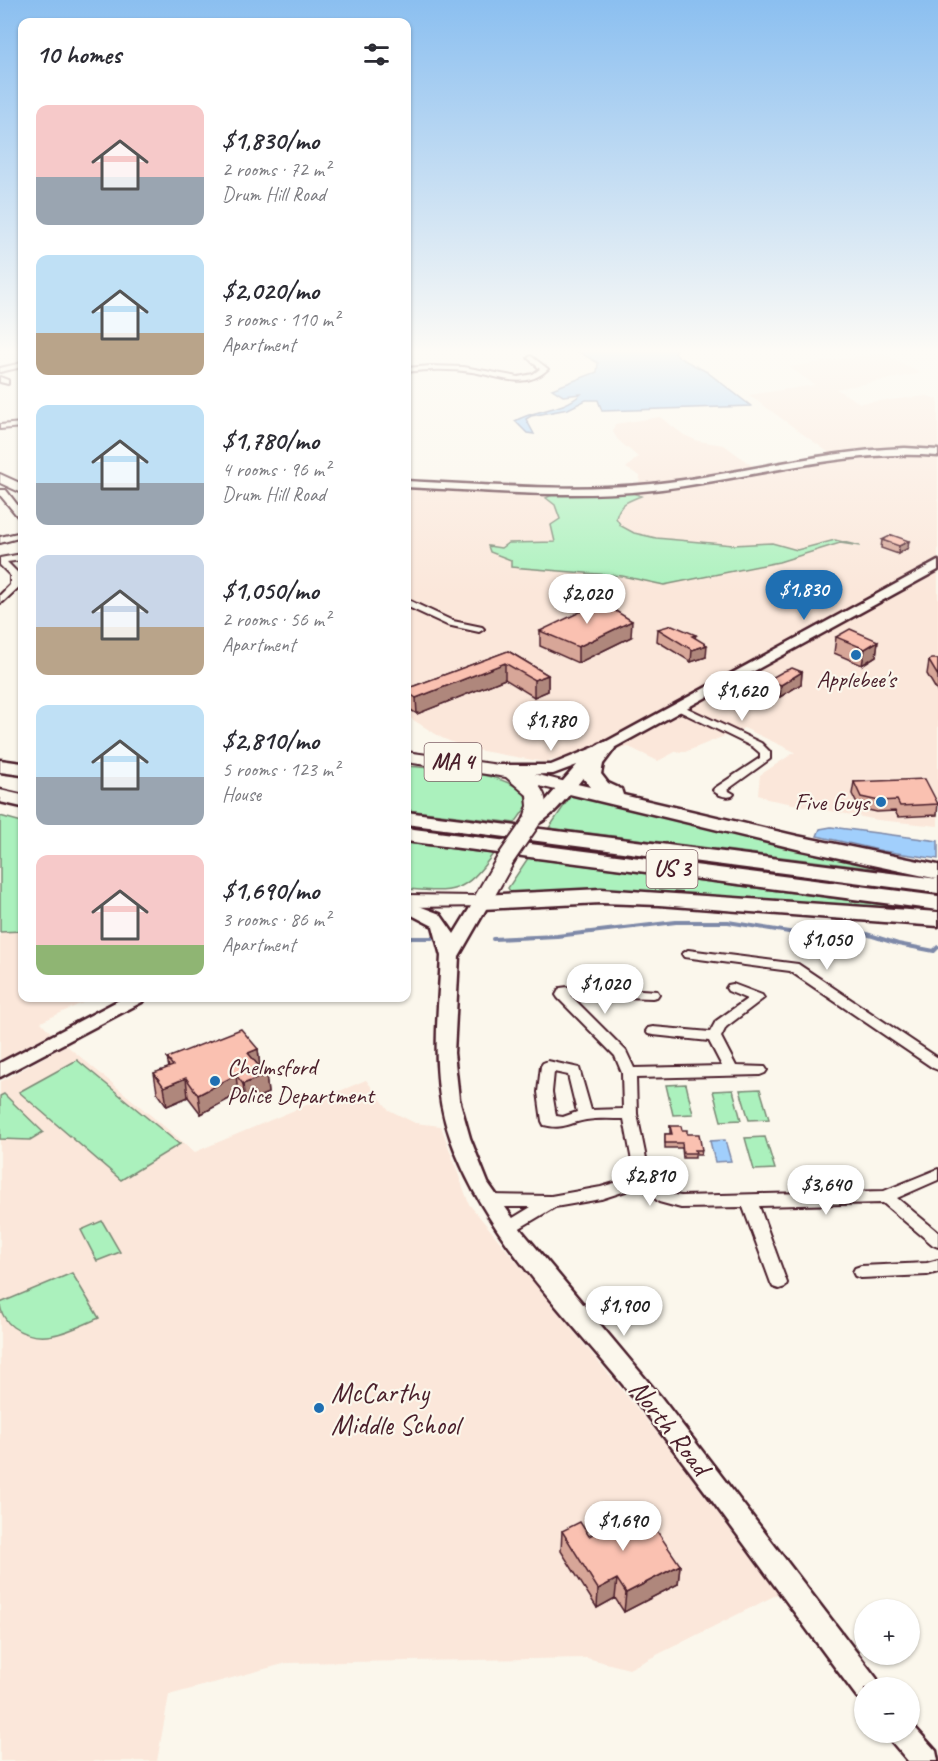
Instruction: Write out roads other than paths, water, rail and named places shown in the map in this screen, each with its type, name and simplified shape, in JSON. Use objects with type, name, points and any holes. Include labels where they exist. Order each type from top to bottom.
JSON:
[{"type":"highway","points":[[605,748],[591,766],[591,775],[596,783],[606,790],[656,807]]},
{"type":"highway","points":[[0,754],[18,756]]},
{"type":"highway","points":[[0,766],[18,768]]},
{"type":"highway","points":[[0,783],[18,785]]},
{"type":"highway","points":[[564,787],[656,807],[779,840],[938,872]]},
{"type":"highway","points":[[0,796],[18,800]]},
{"type":"highway","name":"US 3","points":[[411,819],[938,886]]},
{"type":"highway","name":"US 3","points":[[411,835],[938,903]]},
{"type":"highway","points":[[482,902],[601,896],[659,898],[938,919]]},
{"type":"main road","points":[[1,488],[18,489]]},
{"type":"main road","points":[[499,770],[553,769],[605,748],[938,565]]},
{"type":"main road","points":[[531,821],[547,811],[564,787],[605,748]]},
{"type":"main road","name":"MA 4","points":[[411,758],[499,770],[523,782],[535,792],[538,806],[531,821],[502,864],[482,902]]},
{"type":"main road","points":[[499,770],[564,787]]},
{"type":"main road","points":[[428,902],[476,886],[502,864]]},
{"type":"main road","points":[[411,901],[482,902]]},
{"type":"main road","name":"North Road","points":[[450,956],[482,902]]},
{"type":"main road","name":"North Road","points":[[411,908],[434,917],[442,923],[446,931],[450,956],[445,1053],[449,1099],[472,1166],[490,1201],[508,1228],[652,1402],[859,1677]]},
{"type":"main road","points":[[0,1071],[129,1002]]},
{"type":"main road","points":[[911,1743],[926,1761]]},
{"type":"street","points":[[411,484],[558,491],[625,489],[679,483],[866,453],[896,450],[938,453]]},
{"type":"street","points":[[1,488],[18,511]]},
{"type":"street","points":[[0,540],[18,536]]},
{"type":"street","points":[[0,561],[18,558]]},
{"type":"street","points":[[0,561],[14,574],[15,586],[0,600]]},
{"type":"street","points":[[411,604],[450,623],[479,629]]},
{"type":"street","points":[[679,707],[757,745],[765,752],[765,759],[718,790],[728,794]]},
{"type":"street","points":[[688,954],[793,967],[938,1065]]},
{"type":"street","points":[[714,1037],[721,1024],[757,998],[733,988]]},
{"type":"street","points":[[652,994],[576,990],[565,991],[563,995],[621,1054],[629,1073],[630,1114],[643,1180],[664,1198],[681,1202],[886,1197],[938,1174]]},
{"type":"street","points":[[653,1031],[714,1037]]},
{"type":"street","points":[[714,1037],[731,1070]]},
{"type":"street","points":[[629,1073],[760,1070]]},
{"type":"street","points":[[585,1115],[630,1114]]},
{"type":"street","points":[[490,1201],[551,1202],[601,1193],[643,1180]]},
{"type":"street","points":[[886,1197],[938,1241]]},
{"type":"street","points":[[749,1201],[779,1283]]},
{"type":"street","points":[[508,1228],[551,1202]]},
{"type":"street","points":[[861,1272],[927,1269],[938,1266]]},
{"type":"water","points":[[831,827],[938,841],[938,859],[883,851],[817,836],[820,829]]},
{"type":"water","points":[[725,1140],[731,1161],[715,1162],[710,1141]]},
{"type":"waterway","points":[[493,939],[557,936],[676,922],[728,922],[801,934],[860,932],[898,944],[934,951],[938,947]]},
{"type":"waterway","points":[[411,938],[432,938]]},
{"type":"place","name":"Applebee's","points":[[856,655]]},
{"type":"place","name":"Five Guys","points":[[881,802]]},
{"type":"place","name":"Chelmsford Police Department","points":[[215,1081]]},
{"type":"place","name":"McCarthy Middle School","points":[[319,1408]]}]
